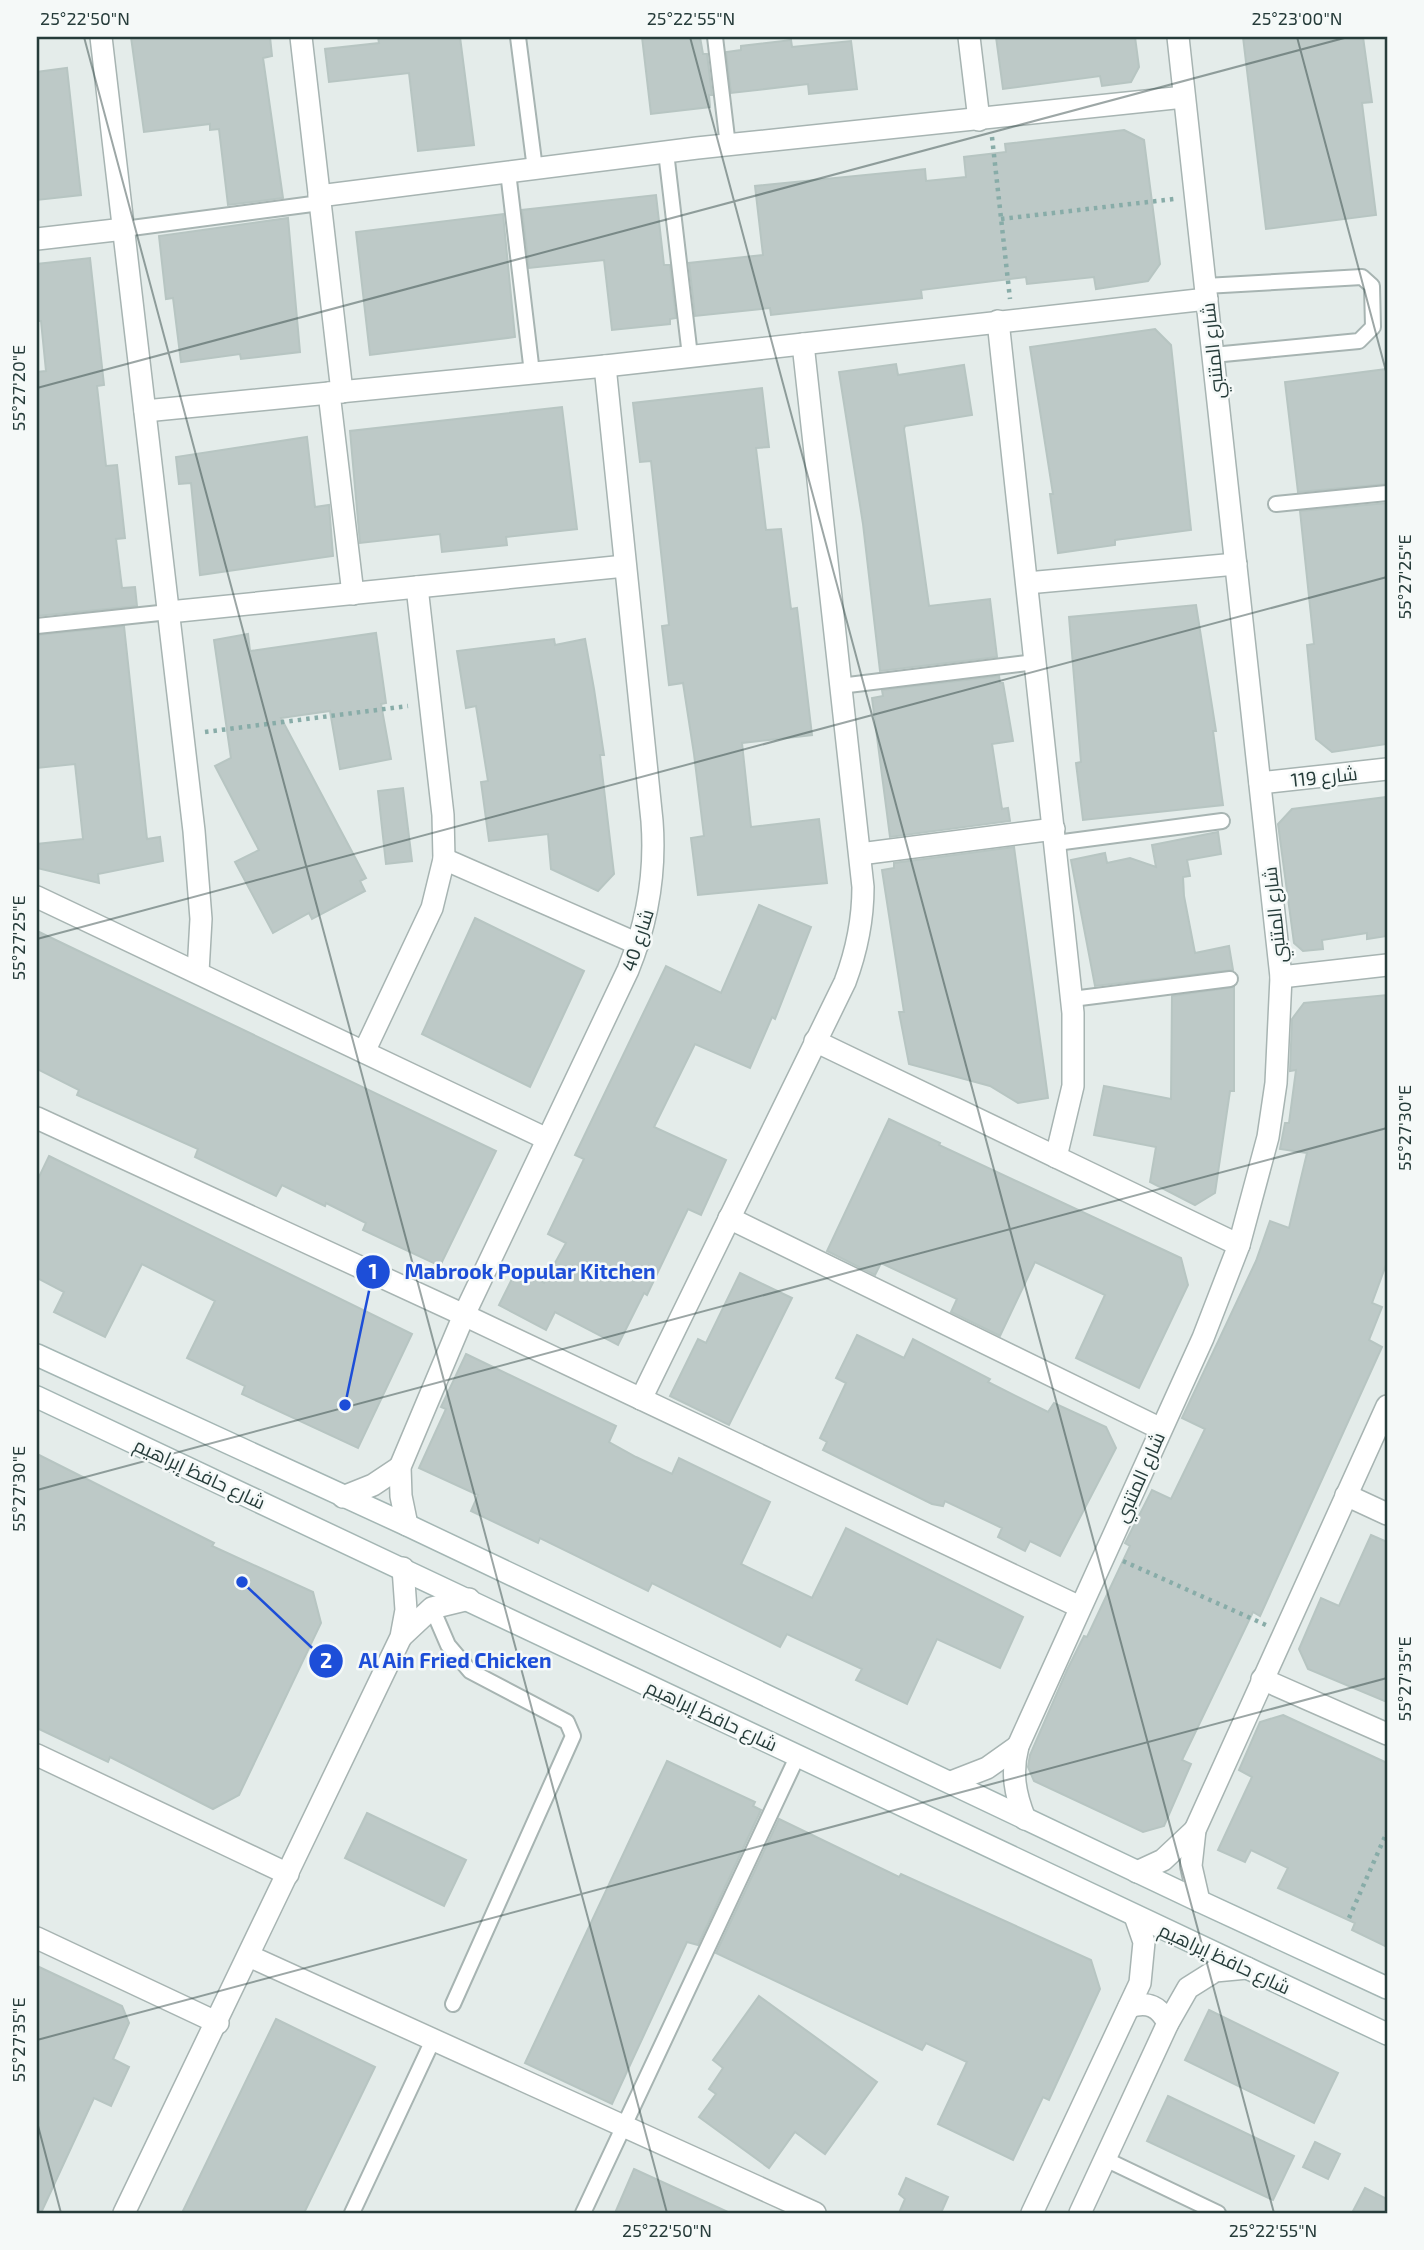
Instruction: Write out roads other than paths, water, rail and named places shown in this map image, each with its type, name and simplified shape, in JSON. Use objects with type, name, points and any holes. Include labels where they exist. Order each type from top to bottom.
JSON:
[{"type":"street","points":[[101,37],[183,735],[200,908],[198,972]]},
{"type":"street","points":[[301,37],[320,199],[353,594]]},
{"type":"street","points":[[969,37],[985,120]]},
{"type":"street","name":"شارع المتنبي","points":[[1025,1819],[1015,1791],[1014,1761],[1018,1746],[1203,1338],[1239,1245],[1268,1137],[1276,1083],[1281,977],[1178,37]]},
{"type":"street","points":[[320,199],[666,152],[1184,97]]},
{"type":"street","points":[[37,239],[124,229]]},
{"type":"street","points":[[145,411],[803,344],[1206,293]]},
{"type":"street","points":[[1005,320],[1027,583],[1072,999],[1075,1049],[1073,1086],[1056,1157]]},
{"type":"street","points":[[641,1399],[815,1041],[856,952],[863,919],[860,854],[803,344]]},
{"type":"street","name":"شارع 40","points":[[407,1525],[401,1496],[400,1467],[464,1315],[638,944],[650,896],[654,846],[605,366]]},
{"type":"street","points":[[1027,583],[1236,564]]},
{"type":"street","points":[[169,612],[625,566]]},
{"type":"street","points":[[364,1052],[432,908],[444,859],[443,815],[417,587]]},
{"type":"street","name":"شارع 119","points":[[1260,783],[1387,769]]},
{"type":"street","points":[[860,854],[1055,836]]},
{"type":"street","points":[[444,859],[638,944]]},
{"type":"street","points":[[37,897],[547,1139]]},
{"type":"street","points":[[1281,977],[1387,965]]},
{"type":"street","points":[[815,1041],[1239,1245]]},
{"type":"street","points":[[37,1118],[464,1315],[1080,1607]]},
{"type":"street","points":[[729,1218],[1161,1429]]},
{"type":"street","name":"شارع حافظ إبراهيم","points":[[37,1356],[407,1525],[1387,1988]]},
{"type":"street","name":"شارع حافظ إبراهيم","points":[[37,1397],[1387,2034]]},
{"type":"street","points":[[1199,1901],[1191,1866],[1195,1830],[1282,1632],[1387,1406]]},
{"type":"street","points":[[343,1497],[373,1485],[400,1467]]},
{"type":"street","points":[[1346,1495],[1387,1514]]},
{"type":"street","points":[[124,2213],[218,2023],[401,1637],[406,1610],[403,1568]]},
{"type":"street","points":[[401,1637],[432,1608],[469,1599]]},
{"type":"street","points":[[1262,1679],[1387,1734]]},
{"type":"street","points":[[951,1782],[987,1768],[1018,1746]]},
{"type":"street","points":[[37,1755],[288,1874]]},
{"type":"street","points":[[1137,1872],[1163,1860],[1195,1830]]},
{"type":"street","points":[[1032,2213],[1140,1983],[1145,1956],[1144,1942],[1135,1916]]},
{"type":"street","points":[[37,1938],[218,2023]]},
{"type":"street","points":[[249,1956],[815,2213]]},
{"type":"street","points":[[1080,2213],[1168,2023],[1188,1988],[1215,1971],[1247,1968]]},
{"type":"street","points":[[1129,2007],[1141,2003],[1153,2005],[1163,2012],[1168,2023]]},
{"type":"lane","points":[[518,37],[535,169]]},
{"type":"lane","points":[[715,37],[728,146]]},
{"type":"lane","points":[[666,152],[690,356]]},
{"type":"lane","points":[[508,172],[532,373]]},
{"type":"lane","points":[[124,229],[320,199]]},
{"type":"lane","points":[[1206,293],[1362,277],[1372,286],[1373,327],[1359,341],[1213,355]]},
{"type":"lane","points":[[1276,504],[1387,493]]},
{"type":"lane","points":[[37,626],[169,612]]},
{"type":"lane","points":[[840,686],[1035,662]]},
{"type":"lane","points":[[1055,836],[1222,821]]},
{"type":"lane","points":[[1072,999],[1230,979]]},
{"type":"lane","points":[[432,1608],[448,1644],[470,1671],[567,1722],[573,1736],[453,2004]]},
{"type":"lane","points":[[583,2213],[798,1755]]},
{"type":"lane","points":[[352,2213],[433,2040]]},
{"type":"lane","points":[[1105,2159],[1218,2213]]},
{"type":"place","name":"Mabrook Popular Kitchen","points":[[345,1405]]},
{"type":"place","name":"Al Ain Fried Chicken","points":[[242,1582]]}]
